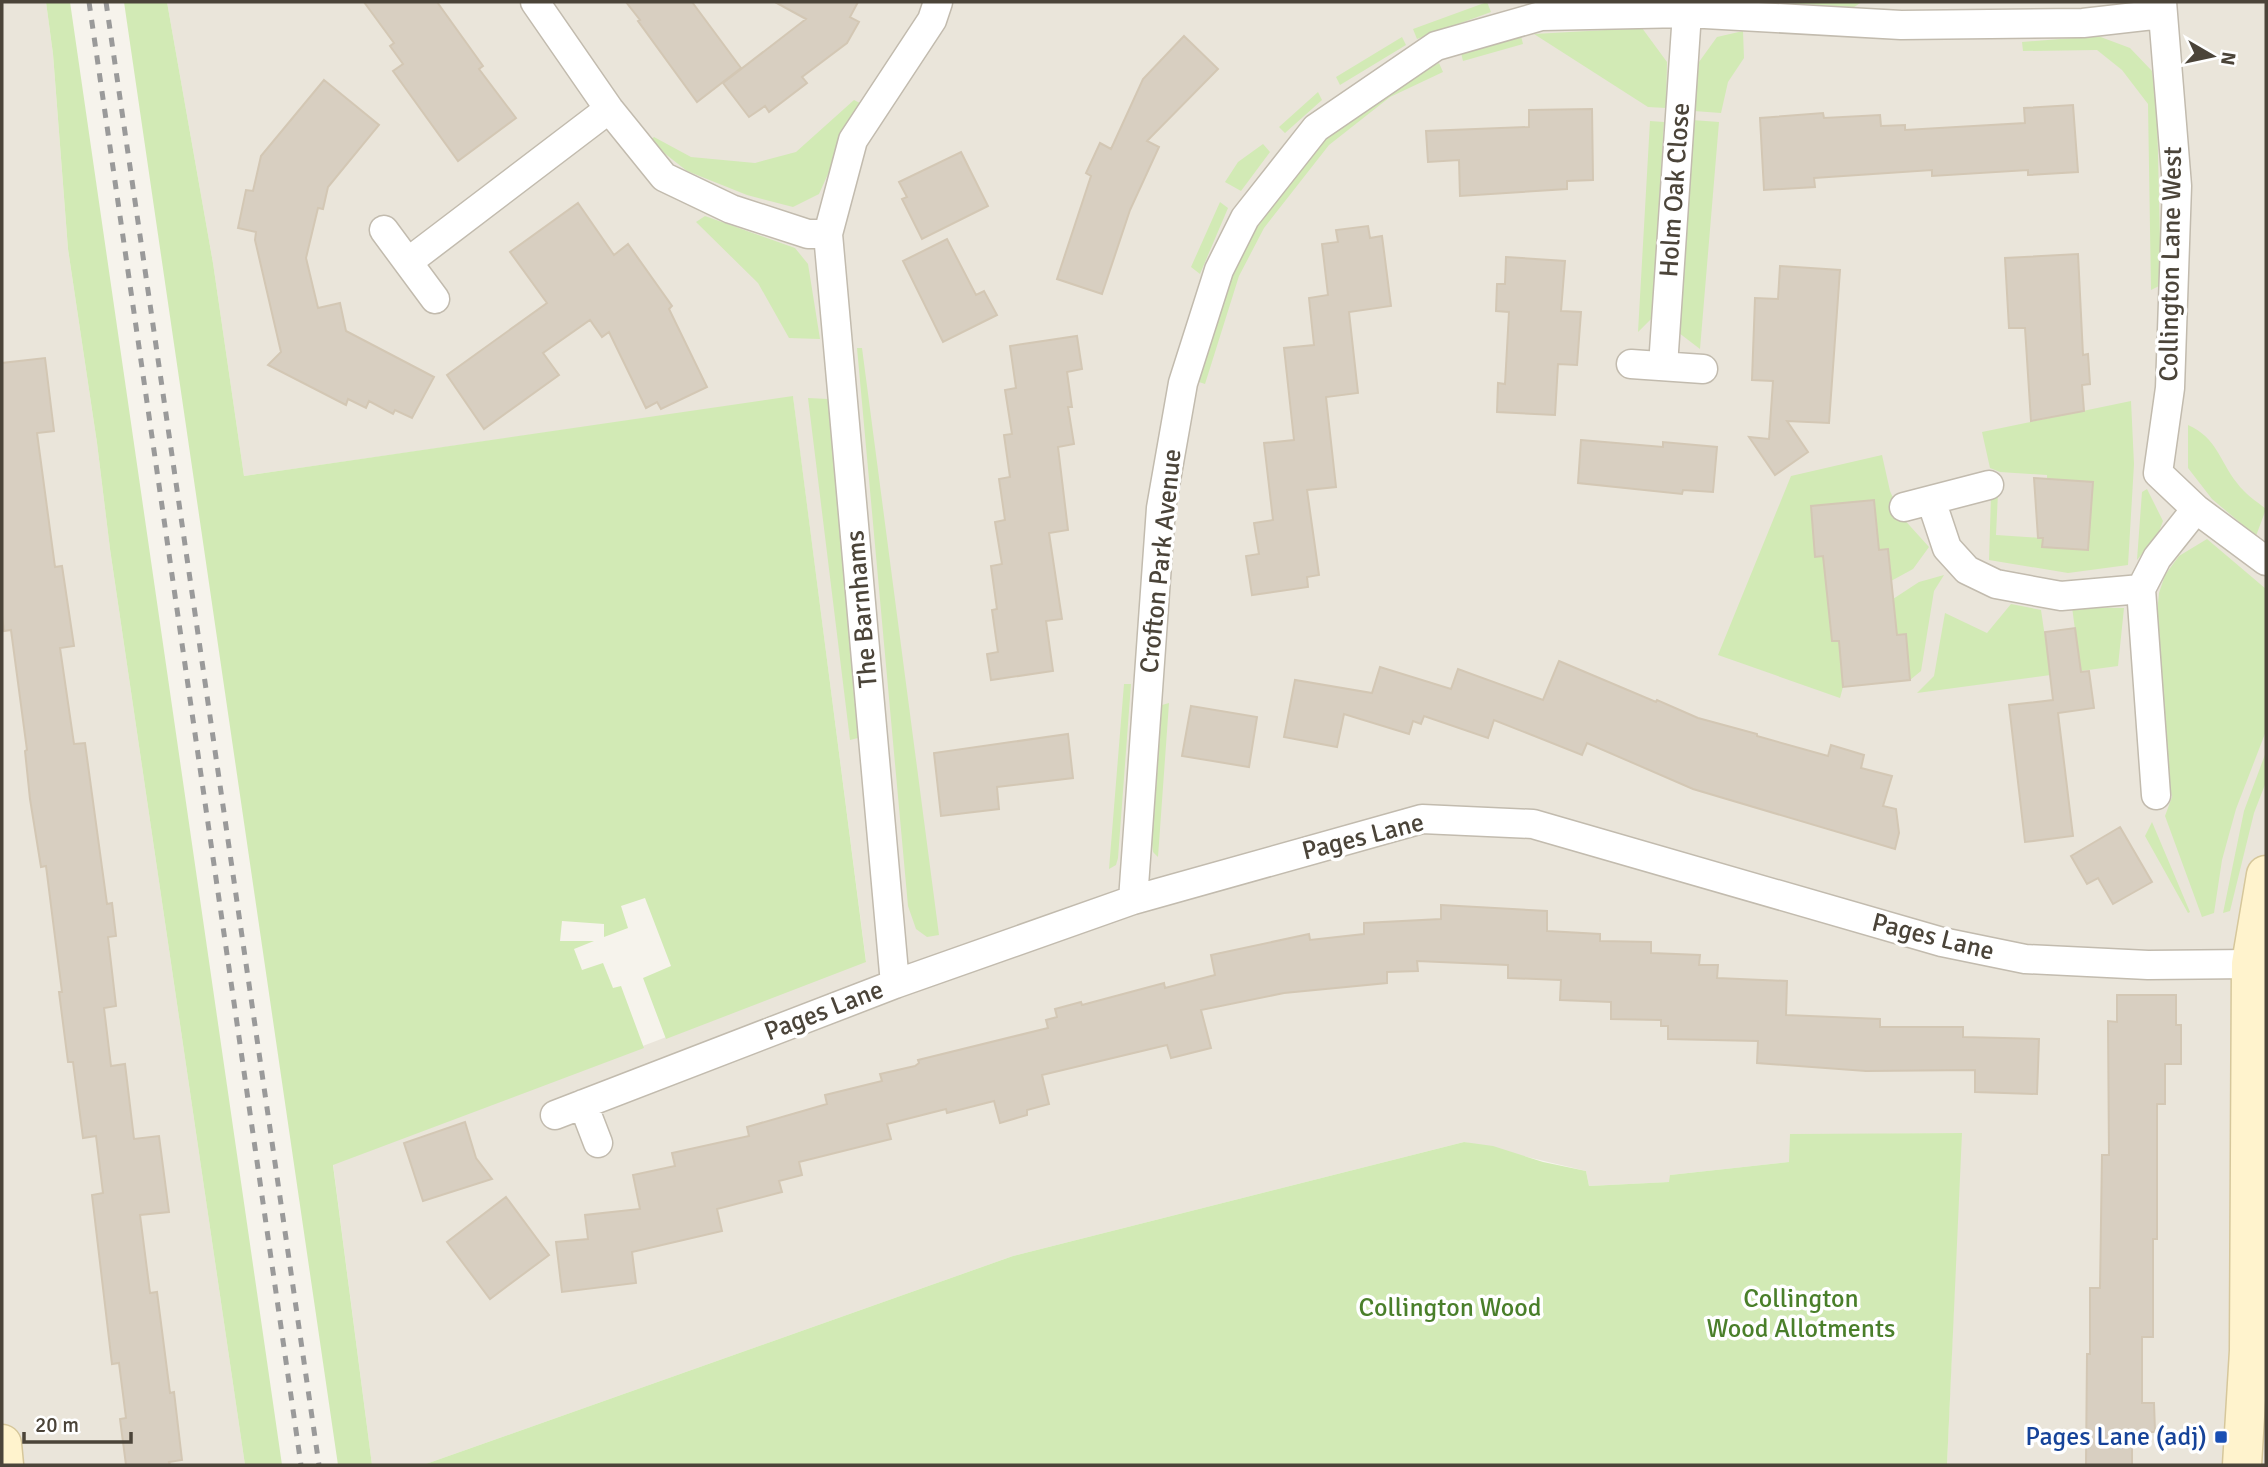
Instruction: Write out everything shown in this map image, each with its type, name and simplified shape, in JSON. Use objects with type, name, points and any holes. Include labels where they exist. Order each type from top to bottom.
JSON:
[{"type":"street","points":[[535,2],[609,109],[664,177],[731,209],[808,234],[828,234]]},
{"type":"street","name":"The Barnhams","points":[[895,984],[828,234],[853,140],[932,20],[938,2]]},
{"type":"street","name":"Crofton Park Avenue","points":[[1133,900],[1161,508],[1183,383],[1219,270],[1245,218],[1316,128],[1436,46],[1541,16],[1901,13],[2083,23],[2162,8]]},
{"type":"street","name":"Collington Lane West","points":[[2162,8],[2177,186],[2170,388],[2158,473],[2196,509],[2266,561]]},
{"type":"street","name":"Holm Oak Close","points":[[1662,366],[1686,13]]},
{"type":"street","points":[[408,262],[609,109]]},
{"type":"street","points":[[384,230],[435,299]]},
{"type":"street","points":[[1631,364],[1703,369]]},
{"type":"street","points":[[1904,507],[1989,485]]},
{"type":"street","points":[[1931,500],[1947,548],[1967,570],[1996,584],[2061,596],[2141,589]]},
{"type":"street","points":[[2156,795],[2141,589],[2157,558],[2196,509]]},
{"type":"street","name":"Pages Lane","points":[[555,1115],[895,984],[1133,900],[1422,819],[1533,824],[1942,942],[2013,957],[2148,965],[2251,964]]},
{"type":"street","points":[[2242,1465],[2249,1351],[2251,964],[2265,889]]},
{"type":"street","points":[[583,1104],[598,1143]]},
{"type":"street","points":[[2,1444],[5,1465]]},
{"type":"shaded area","points":[[2,2],[46,2],[53,54],[68,249],[245,1465],[2,1465]]},
{"type":"shaded area","points":[[167,2],[2266,2],[2266,1465],[1947,1465],[1961,1133],[1790,1135],[1790,1162],[1670,1175],[1670,1182],[1589,1186],[1586,1171],[1464,1142],[1013,1256],[423,1465],[372,1465],[333,1164],[866,961],[793,397],[244,476],[213,263]]},
{"type":"green space","points":[[46,2],[70,2],[282,1465],[245,1465],[68,249],[53,54]]},
{"type":"green space","points":[[124,2],[167,2],[213,263],[244,476],[793,396],[866,962],[666,1039],[643,978],[671,966],[645,898],[621,906],[628,928],[604,937],[604,924],[562,921],[560,941],[594,941],[574,949],[582,970],[603,963],[613,988],[621,986],[644,1048],[333,1165],[372,1465],[338,1465]]},
{"type":"green space","points":[[1487,2],[1491,12],[1417,39],[1413,29]]},
{"type":"green space","points":[[1762,2],[1862,2],[1854,7]]},
{"type":"green space","points":[[1642,28],[1667,62],[1666,108],[1648,107],[1534,34]]},
{"type":"green space","points":[[1743,31],[1744,58],[1728,82],[1721,113],[1694,111],[1699,62],[1717,37]]},
{"type":"green space","points":[[1521,36],[1523,44],[1463,61],[1461,53]]},
{"type":"green space","points":[[2098,36],[2130,48],[2152,71],[2157,111],[2161,285],[2151,290],[2148,104],[2122,70],[2097,50],[2023,51],[2022,42]]},
{"type":"green space","points":[[1402,37],[1406,45],[1340,85],[1336,77]]},
{"type":"green space","points":[[1439,63],[1443,72],[1390,97],[1329,145],[1264,228],[1239,276],[1205,384],[1196,381],[1232,274],[1257,222],[1325,138],[1388,90]]},
{"type":"green space","points":[[1318,92],[1322,100],[1285,133],[1279,127]]},
{"type":"green space","points":[[854,100],[860,103],[819,194],[793,207],[747,195],[687,171],[649,141],[654,137],[691,157],[755,163],[796,152]]},
{"type":"green space","points":[[1692,120],[1719,122],[1700,349],[1679,333]]},
{"type":"green space","points":[[1650,121],[1664,122],[1652,318],[1638,332]]},
{"type":"green space","points":[[1263,144],[1270,152],[1241,191],[1225,182],[1238,162]]},
{"type":"green space","points":[[1220,202],[1228,208],[1200,274],[1191,267]]},
{"type":"green space","points":[[705,216],[795,248],[808,264],[820,339],[789,338],[758,283],[696,222]]},
{"type":"green space","points":[[857,348],[862,348],[939,935],[927,937],[916,929],[908,906]]},
{"type":"green space","points":[[808,398],[828,399],[858,738],[850,740]]},
{"type":"green space","points":[[2131,401],[2134,464],[2128,565],[2068,573],[1989,560],[1991,496],[1998,493],[1996,535],[2043,538],[2043,547],[2088,550],[2093,482],[2047,479],[2047,475],[2000,472],[1990,468],[1982,432]]},
{"type":"green space","points":[[2188,425],[2212,443],[2240,487],[2266,509],[2256,536],[2212,499],[2188,468]]},
{"type":"green space","points":[[1882,455],[1890,491],[1901,516],[1929,547],[1913,569],[1891,581],[1879,550],[1874,500],[1811,506],[1815,556],[1823,556],[1832,641],[1839,641],[1843,687],[1840,698],[1718,655],[1791,476]]},
{"type":"green space","points":[[2147,489],[2163,521],[2158,534],[2137,560],[2142,492]]},
{"type":"green space","points":[[2207,539],[2266,589],[2266,731],[2236,809],[2222,860],[2214,913],[2202,917],[2165,816],[2172,797],[2161,741],[2156,624],[2159,593],[2165,575],[2179,556]]},
{"type":"green space","points":[[1944,575],[1934,591],[1921,671],[1910,680],[1906,634],[1896,635],[1893,599],[1919,582]]},
{"type":"green space","points":[[2011,604],[2041,610],[2049,664],[2079,660],[2072,607],[2124,608],[2118,666],[1917,693],[1934,676],[1945,613],[1987,633]]},
{"type":"green space","points":[[1124,684],[1131,684],[1118,858],[1116,865],[1109,869]]},
{"type":"green space","points":[[1169,703],[1158,857],[1153,852],[1152,843],[1162,705]]},
{"type":"green space","points":[[2266,752],[2266,782],[2254,813],[2230,911],[2223,913],[2244,811]]},
{"type":"green space","points":[[2152,822],[2190,912],[2188,913],[2145,836]]},
{"type":"green space","name":"Collington Wood","points":[[1962,1133],[1947,1465],[423,1465],[1013,1256],[1464,1142],[1493,1146],[1543,1162],[1586,1171],[1589,1186],[1669,1182],[1670,1175],[1789,1162],[1790,1134]]},
{"type":"building","points":[[364,2],[437,2],[483,66],[479,69],[516,118],[458,161],[393,71],[403,64],[390,46],[394,43]]},
{"type":"building","points":[[626,2],[692,2],[741,68],[697,102]]},
{"type":"building","points":[[775,2],[858,2],[850,17],[859,22],[847,43],[802,77],[807,83],[769,112],[765,106],[749,117],[723,83],[806,19]]},
{"type":"building","points":[[1184,36],[1218,69],[1147,141],[1159,147],[1130,210],[1102,294],[1057,279],[1091,176],[1086,173],[1100,143],[1111,149],[1143,79]]},
{"type":"building","points":[[324,80],[379,125],[328,187],[323,209],[318,208],[306,258],[318,308],[340,303],[346,331],[434,377],[412,418],[395,410],[393,414],[369,401],[366,408],[348,399],[346,405],[268,365],[281,352],[255,240],[256,232],[238,228],[246,190],[253,191],[261,156]]},
{"type":"building","points":[[2073,105],[2078,172],[2028,175],[2028,170],[1932,176],[1932,170],[1814,178],[1815,187],[1764,190],[1760,118],[1823,113],[1824,118],[1880,115],[1881,126],[1905,125],[1905,130],[2025,123],[2024,108]]},
{"type":"building","points":[[1592,109],[1593,180],[1567,181],[1567,189],[1460,196],[1459,160],[1428,162],[1426,131],[1529,127],[1529,110]]},
{"type":"building","points":[[961,152],[988,206],[922,239],[902,199],[907,197],[899,182]]},
{"type":"building","points":[[578,203],[614,255],[628,244],[672,306],[669,309],[707,387],[661,409],[657,402],[646,408],[609,332],[602,337],[590,320],[543,353],[559,375],[484,429],[447,375],[547,303],[510,252]]},
{"type":"building","points":[[1368,226],[1370,238],[1382,236],[1391,306],[1349,312],[1358,393],[1326,397],[1336,487],[1307,490],[1319,575],[1307,577],[1308,587],[1252,595],[1246,556],[1259,554],[1254,523],[1273,520],[1264,443],[1294,440],[1284,348],[1314,345],[1309,298],[1328,295],[1322,244],[1338,242],[1336,230]]},
{"type":"building","points":[[947,239],[976,295],[984,291],[997,315],[943,342],[903,261]]},
{"type":"building","points":[[2078,254],[2083,355],[2088,354],[2090,384],[2082,385],[2084,411],[2031,421],[2025,328],[2009,328],[2005,258]]},
{"type":"building","points":[[1506,257],[1565,261],[1561,311],[1581,312],[1577,365],[1558,364],[1555,415],[1497,412],[1498,383],[1505,384],[1509,312],[1496,311],[1497,284],[1505,284]]},
{"type":"building","points":[[1780,266],[1840,270],[1829,423],[1787,421],[1808,452],[1775,475],[1749,437],[1769,439],[1773,381],[1752,380],[1755,298],[1778,299]]},
{"type":"building","points":[[1077,336],[1082,369],[1067,372],[1072,407],[1068,407],[1074,444],[1058,447],[1068,530],[1049,533],[1062,619],[1046,621],[1053,671],[991,680],[987,654],[998,652],[992,610],[997,609],[991,566],[1002,564],[995,522],[1005,520],[999,479],[1010,477],[1004,435],[1012,434],[1005,390],[1016,388],[1010,346]]},
{"type":"building","points":[[45,358],[54,431],[37,433],[55,567],[62,566],[74,646],[60,648],[74,744],[85,743],[107,904],[112,903],[116,936],[108,937],[116,1006],[104,1008],[111,1066],[125,1064],[134,1139],[159,1136],[169,1212],[140,1215],[150,1293],[157,1292],[170,1393],[174,1392],[182,1460],[169,1462],[170,1465],[126,1465],[120,1419],[126,1418],[119,1363],[112,1364],[92,1195],[103,1193],[96,1136],[83,1138],[73,1062],[68,1062],[46,866],[41,867],[30,799],[27,750],[11,630],[4,631],[2,616],[2,363]]},
{"type":"building","points":[[1581,440],[1663,447],[1663,442],[1717,447],[1713,492],[1683,490],[1682,494],[1578,483]]},
{"type":"building","points":[[2034,478],[2093,482],[2088,550],[2042,547],[2043,538],[2038,538]]},
{"type":"building","points":[[1874,500],[1879,550],[1888,549],[1897,635],[1906,634],[1910,680],[1843,687],[1839,641],[1832,641],[1823,556],[1815,557],[1811,506]]},
{"type":"building","points":[[2075,628],[2081,672],[2089,671],[2094,708],[2058,713],[2073,836],[2025,842],[2009,705],[2053,700],[2045,632]]},
{"type":"building","points":[[1559,661],[1698,718],[1828,756],[1831,745],[1864,755],[1861,768],[1892,776],[1883,806],[1896,809],[1899,833],[1895,849],[1693,789],[1587,743],[1582,755],[1494,720],[1488,738],[1424,716],[1421,724],[1413,721],[1409,734],[1344,714],[1337,747],[1284,737],[1295,680],[1372,693],[1380,667],[1451,689],[1458,669],[1543,700]]},
{"type":"building","points":[[1191,706],[1257,717],[1249,767],[1182,756]]},
{"type":"building","points":[[1068,734],[1073,778],[997,787],[999,809],[941,816],[934,753]]},
{"type":"building","points":[[2120,827],[2152,882],[2113,904],[2098,878],[2087,884],[2071,856]]},
{"type":"building","points":[[1441,905],[1547,911],[1547,931],[1600,934],[1600,941],[1651,942],[1651,953],[1700,955],[1699,965],[1718,965],[1717,978],[1787,981],[1786,1015],[1880,1019],[1880,1027],[1963,1027],[1963,1037],[2039,1039],[2037,1094],[1975,1092],[1975,1070],[1866,1071],[1757,1063],[1758,1041],[1668,1039],[1668,1026],[1661,1026],[1661,1020],[1611,1019],[1611,1002],[1560,1000],[1561,980],[1508,978],[1508,965],[1417,961],[1418,971],[1387,972],[1387,983],[1284,993],[1201,1010],[1211,1048],[1171,1058],[1167,1045],[1042,1075],[1049,1104],[1027,1110],[1027,1115],[1000,1123],[994,1101],[947,1113],[946,1109],[887,1124],[891,1139],[799,1162],[802,1175],[779,1181],[782,1192],[717,1209],[722,1231],[632,1252],[636,1283],[562,1292],[556,1242],[588,1239],[585,1215],[640,1209],[633,1175],[675,1166],[672,1153],[749,1136],[747,1127],[827,1104],[825,1095],[882,1081],[880,1074],[915,1066],[919,1063],[918,1060],[1048,1028],[1046,1020],[1057,1017],[1055,1009],[1081,1002],[1082,1005],[1164,983],[1165,988],[1215,975],[1211,955],[1309,934],[1310,940],[1364,934],[1364,923],[1441,919]]},
{"type":"building","points":[[2117,995],[2176,995],[2176,1025],[2181,1025],[2181,1064],[2165,1064],[2165,1104],[2157,1104],[2157,1239],[2153,1239],[2153,1337],[2142,1337],[2142,1403],[2154,1403],[2155,1432],[2132,1432],[2132,1465],[2086,1465],[2090,1288],[2100,1288],[2102,1155],[2109,1155],[2108,1021],[2117,1022]]},
{"type":"building","points":[[465,1122],[476,1158],[492,1179],[423,1201],[404,1143]]},
{"type":"building","points":[[506,1197],[549,1255],[490,1299],[447,1242]]},
{"type":"railway","points":[[89,2],[301,1465]]},
{"type":"railway","points":[[106,2],[319,1465]]},
{"type":"place","name":"Pages Lane (adj)","points":[[2221,1437]]},
{"type":"park label","name":"Collington Wood Allotments","points":[[1801,1314]]}]
